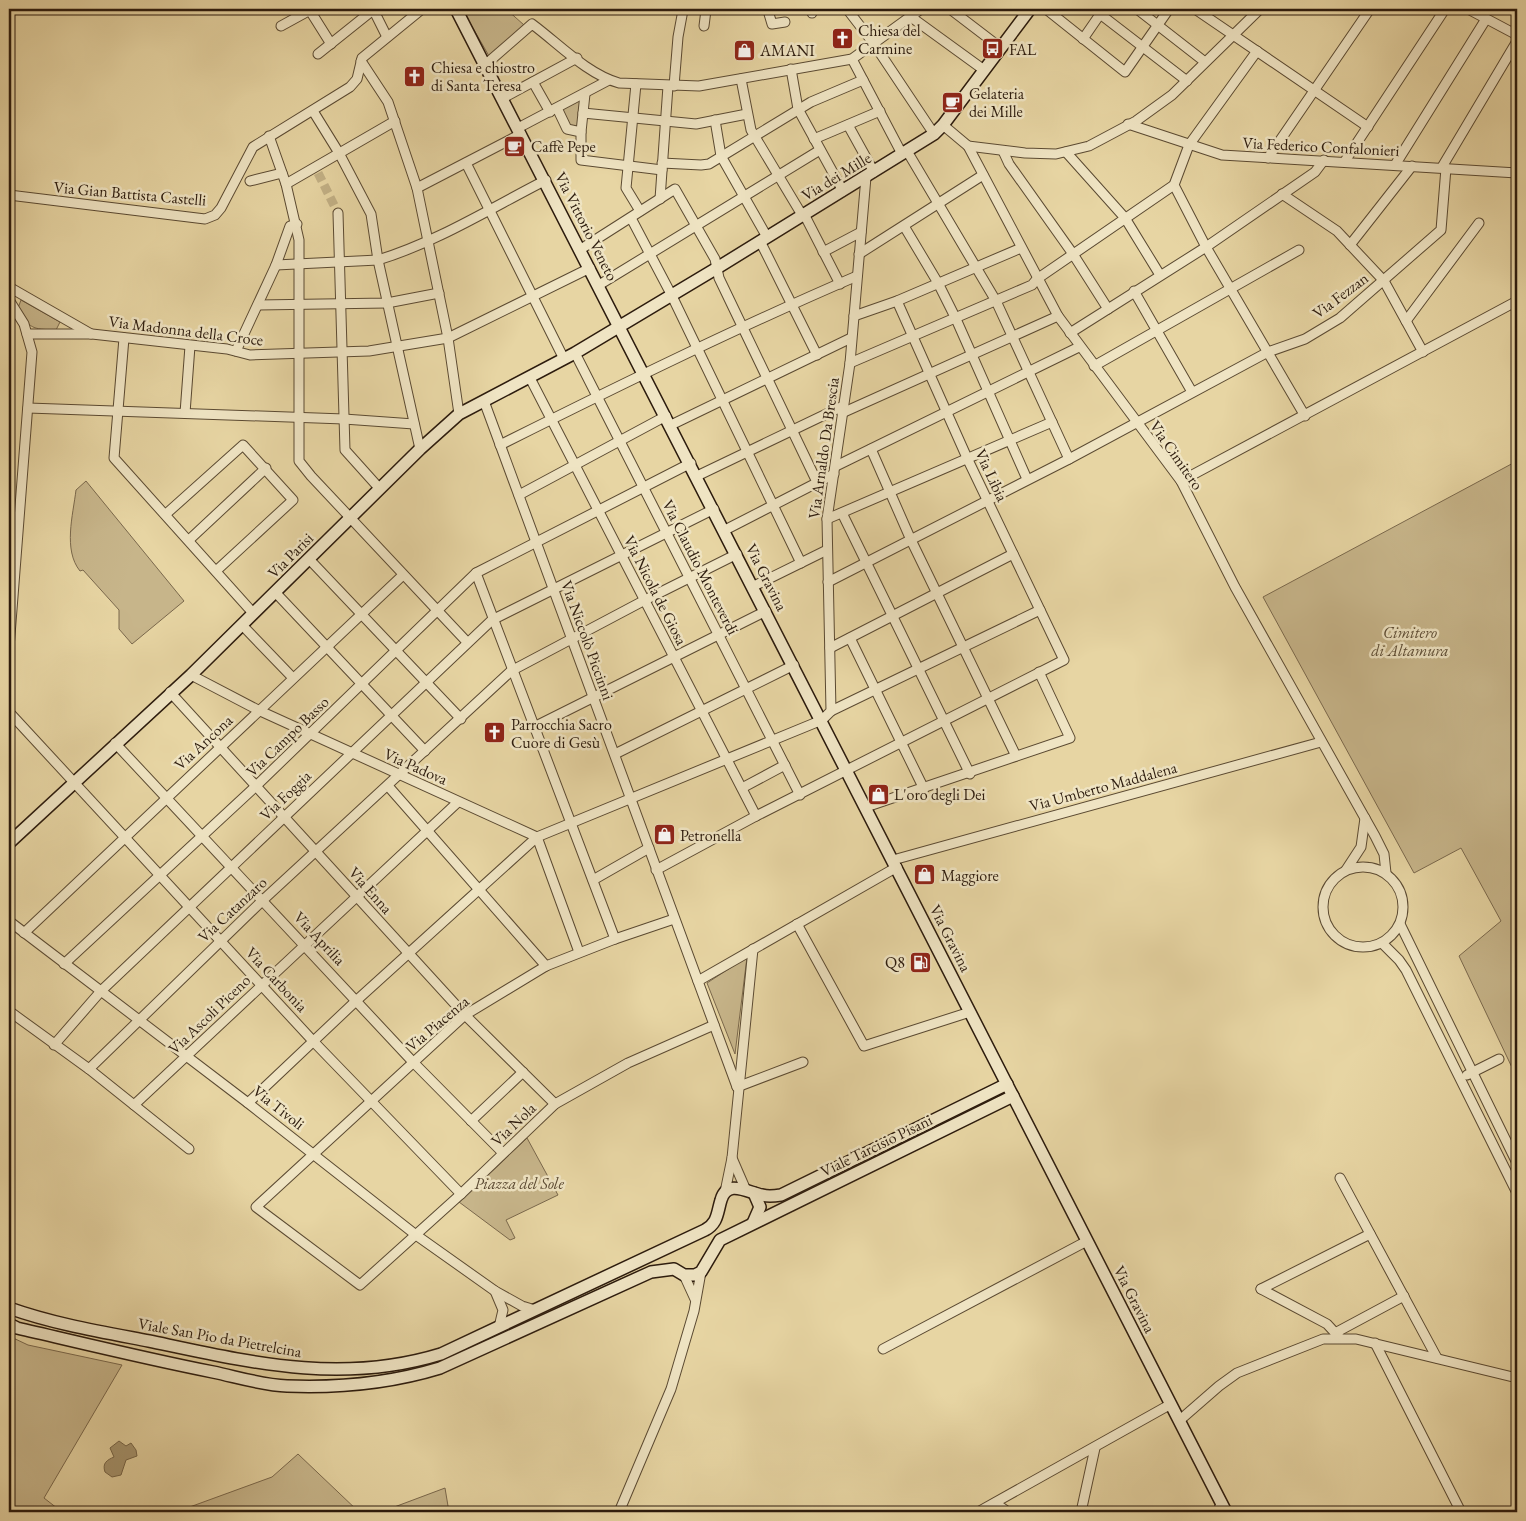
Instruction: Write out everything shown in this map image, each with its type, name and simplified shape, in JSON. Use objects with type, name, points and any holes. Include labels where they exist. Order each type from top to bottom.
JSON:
[{"type":"main road","name":"Via Vittorio Veneto","points":[[456,9],[620,326]]},
{"type":"main road","name":"Via dei Mille","points":[[620,326],[934,134],[943,125],[1030,9]]},
{"type":"main road","name":"Via Parisi","points":[[9,843],[170,692],[191,675],[420,449],[459,414],[530,378],[620,326]]},
{"type":"main road","name":"Via Gravina","points":[[620,326],[1180,1420],[1222,1509]]},
{"type":"main road","name":"Viale Tarcisio Pisani","points":[[725,1192],[739,1187],[772,1197],[782,1195],[1007,1084]]},
{"type":"main road","name":"Viale Tarcisio Pisani","points":[[701,1272],[720,1240],[1013,1096]]},
{"type":"main road","points":[[750,1191],[760,1207],[753,1223]]},
{"type":"main road","name":"Viale San Pio da Pietrelcina","points":[[9,1308],[60,1322],[234,1360],[305,1370],[342,1370],[413,1363],[441,1354],[712,1226],[717,1218],[721,1198],[725,1192]]},
{"type":"main road","points":[[673,1246],[670,1258],[679,1272]]},
{"type":"main road","name":"Viale San Pio da Pietrelcina","points":[[9,1324],[23,1330],[285,1386],[331,1386],[396,1379],[440,1368],[651,1272],[679,1272],[695,1275],[701,1272]]},
{"type":"street","points":[[281,26],[310,9],[331,44]]},
{"type":"street","name":"Via Gian Battista Castelli","points":[[9,195],[205,219],[215,215],[221,208],[253,147],[313,111],[353,84],[361,61],[422,9]]},
{"type":"street","points":[[644,9],[710,9],[704,26]]},
{"type":"street","points":[[772,9],[769,14],[772,24],[785,22]]},
{"type":"street","points":[[847,9],[874,44],[934,134]]},
{"type":"street","points":[[485,65],[532,24],[609,80],[636,84],[699,86],[852,58],[921,9]]},
{"type":"street","points":[[950,9],[1001,48]]},
{"type":"street","points":[[1046,9],[1125,72],[1169,9]]},
{"type":"street","points":[[1137,9],[1206,62]]},
{"type":"street","points":[[1195,9],[1368,127]]},
{"type":"street","points":[[968,146],[1003,151],[1056,154],[1089,146],[1128,124],[1172,95],[1260,9]]},
{"type":"street","points":[[1268,158],[1370,9]]},
{"type":"street","points":[[1345,161],[1445,9]]},
{"type":"street","points":[[1468,9],[1517,35]]},
{"type":"street","points":[[318,54],[373,10],[387,37]]},
{"type":"street","points":[[660,199],[666,120],[683,10]]},
{"type":"street","points":[[1083,39],[1102,11],[1142,47],[1187,81]]},
{"type":"street","points":[[911,17],[984,70]]},
{"type":"street","points":[[1395,165],[1486,19]]},
{"type":"street","points":[[1444,167],[1517,40]]},
{"type":"street","points":[[850,363],[1032,285],[1037,279],[1174,185],[1189,145],[1257,51]]},
{"type":"street","points":[[502,98],[577,58]]},
{"type":"street","points":[[852,58],[904,153],[996,301],[1069,460]]},
{"type":"street","points":[[361,61],[384,94],[396,121],[416,188],[429,240],[448,338],[459,414]]},
{"type":"street","points":[[791,69],[798,109],[843,191]]},
{"type":"street","points":[[741,78],[747,114],[754,136],[803,215],[840,284]]},
{"type":"street","points":[[416,188],[466,163],[554,110],[609,80]]},
{"type":"street","points":[[584,94],[581,160],[628,166],[704,165],[798,109],[864,80]]},
{"type":"street","points":[[533,82],[567,129],[582,132]]},
{"type":"street","points":[[636,84],[626,188],[640,211]]},
{"type":"street","points":[[313,111],[339,153],[371,214],[378,260],[420,449]]},
{"type":"street","points":[[814,139],[880,111]]},
{"type":"street","points":[[583,113],[696,124],[747,114]]},
{"type":"street","points":[[715,120],[721,156],[744,196],[817,355]]},
{"type":"street","points":[[286,184],[317,170],[339,153],[396,121]]},
{"type":"street","name":"Via Federico Confalonieri","points":[[1128,124],[1222,156],[1444,167],[1517,174]]},
{"type":"street","points":[[848,125],[870,174]]},
{"type":"street","name":"Via Cimitero","points":[[943,125],[968,146],[1037,279],[1070,334],[1181,481],[1235,587],[1384,854],[1386,873]]},
{"type":"street","points":[[269,136],[286,184],[296,224],[300,264],[298,353],[299,461],[467,642]]},
{"type":"street","points":[[599,285],[820,150]]},
{"type":"street","points":[[1003,151],[1009,164],[1073,254],[1108,309]]},
{"type":"street","points":[[1066,152],[1125,218],[1160,275]]},
{"type":"street","points":[[1070,334],[1206,246],[1315,172],[1324,160]]},
{"type":"street","points":[[466,163],[564,359]]},
{"type":"street","points":[[1350,245],[1412,166]]},
{"type":"street","name":"Via Fezzan","points":[[828,582],[1027,479],[1069,460],[1268,352],[1305,339],[1340,318],[1441,230],[1444,167]]},
{"type":"street","points":[[250,181],[282,173]]},
{"type":"street","name":"Via Arnaldo Da Brescia","points":[[831,712],[828,520],[850,363],[861,232],[870,174]]},
{"type":"street","points":[[859,254],[983,175]]},
{"type":"street","points":[[276,265],[378,260],[429,240],[546,180]]},
{"type":"street","points":[[1174,185],[1206,246],[1305,416]]},
{"type":"street","points":[[581,249],[675,189],[715,259],[720,278],[817,482]]},
{"type":"street","points":[[1282,194],[1337,231],[1384,281],[1423,352]]},
{"type":"street","points":[[338,213],[339,305],[345,450],[380,489]]},
{"type":"street","points":[[631,218],[698,348],[746,452],[802,563]]},
{"type":"street","points":[[1406,321],[1478,223]]},
{"type":"street","points":[[236,350],[276,265],[290,226],[296,224]]},
{"type":"street","points":[[904,226],[938,283],[956,319],[1027,479]]},
{"type":"street","points":[[823,252],[861,232]]},
{"type":"street","points":[[854,316],[898,301],[1021,248]]},
{"type":"street","points":[[1094,366],[1299,250]]},
{"type":"street","name":"Via Madonna della Croce","points":[[27,334],[92,334],[236,350],[250,355],[369,351],[448,338],[590,268]]},
{"type":"street","points":[[500,445],[644,373],[857,276]]},
{"type":"street","name":"Via Madonna della Croce","points":[[9,287],[92,334]]},
{"type":"street","points":[[1134,291],[1192,392]]},
{"type":"street","points":[[258,305],[387,303],[439,293]]},
{"type":"street","points":[[9,300],[24,324],[32,352],[9,648]]},
{"type":"street","name":"Via Libia","points":[[898,301],[968,460],[1064,660],[1039,672]]},
{"type":"street","points":[[1181,481],[1517,301]]},
{"type":"street","points":[[698,476],[792,430],[930,374],[1058,316]]},
{"type":"street","points":[[124,338],[114,458],[253,613]]},
{"type":"street","points":[[520,495],[619,442],[723,400],[851,338]]},
{"type":"street","points":[[185,413],[190,346]]},
{"type":"street","points":[[725,530],[817,482],[871,449],[988,391],[1030,373],[1079,347]]},
{"type":"street","name":"Via Claudio Monteverdi","points":[[575,353],[800,795]]},
{"type":"street","name":"Via Nicola de Giosa","points":[[530,378],[756,816]]},
{"type":"street","name":"Via Niccolò Piccinni","points":[[484,401],[632,800],[674,919],[738,1086]]},
{"type":"street","points":[[28,408],[299,419],[344,419],[414,424]]},
{"type":"street","points":[[828,520],[1052,422]]},
{"type":"street","points":[[166,514],[243,444],[266,468],[293,500],[216,571]]},
{"type":"street","points":[[871,449],[911,540],[1016,756]]},
{"type":"street","name":"Via Campo Basso","points":[[64,964],[202,834],[256,786],[476,573],[691,463]]},
{"type":"street","points":[[189,540],[266,468]]},
{"type":"street","name":"Via Foggia","points":[[54,1045],[101,991],[492,620],[714,509]]},
{"type":"street","points":[[842,513],[970,774]]},
{"type":"street","points":[[754,586],[827,550]]},
{"type":"street","name":"Via Catanzaro","points":[[89,1070],[138,1020],[264,900],[511,671],[737,554]]},
{"type":"street","points":[[830,648],[1013,554]]},
{"type":"street","points":[[309,559],[461,719]]},
{"type":"street","points":[[476,573],[511,671],[572,824],[615,939]]},
{"type":"street","name":"Via Ancona","points":[[24,933],[403,574]]},
{"type":"street","points":[[275,592],[425,751]]},
{"type":"street","points":[[248,1102],[408,953],[537,837],[632,800],[822,720],[831,712],[1040,610]]},
{"type":"street","points":[[534,728],[766,611]]},
{"type":"street","points":[[242,624],[293,678]]},
{"type":"street","points":[[850,638],[924,789]]},
{"type":"street","points":[[615,754],[794,665]]},
{"type":"street","points":[[656,870],[756,816],[1039,672],[1070,738],[970,774],[866,808]]},
{"type":"street","name":"Via Padova","points":[[191,675],[258,710],[537,837]]},
{"type":"street","name":"Via Enna","points":[[170,692],[465,1015],[555,1104]]},
{"type":"street","name":"Via Carbonia","points":[[9,712],[313,1041],[461,1194]]},
{"type":"street","name":"Via Umberto Maddalena","points":[[698,981],[797,924],[895,864],[1321,742]]},
{"type":"street","name":"Via Aprilia","points":[[115,744],[264,900],[413,1062],[503,1154]]},
{"type":"street","points":[[742,788],[785,766]]},
{"type":"street","points":[[388,786],[546,966]]},
{"type":"street","name":"Via Ascoli Piceno","points":[[134,1105],[458,802]]},
{"type":"street","points":[[1346,870],[1361,847],[1365,818]]},
{"type":"street","points":[[537,837],[579,952]]},
{"type":"street","points":[[593,880],[648,848]]},
{"type":"street","points":[[1360,866],[1374,868],[1386,873],[1401,891],[1403,914],[1400,924],[1392,935],[1382,943],[1365,947],[1348,944],[1338,938],[1327,924],[1323,907],[1324,896],[1336,876],[1346,870],[1360,866]]},
{"type":"street","name":"Via Piacenza","points":[[360,1285],[256,1207],[465,1015],[546,966],[579,952],[674,919]]},
{"type":"street","name":"Via Tivoli","points":[[9,921],[248,1102],[416,1235],[495,1291],[522,1306],[535,1310]]},
{"type":"street","points":[[797,924],[864,1046],[970,1012]]},
{"type":"street","points":[[1400,924],[1517,1163]]},
{"type":"street","points":[[1382,943],[1406,970],[1517,1192]]},
{"type":"street","points":[[725,1192],[732,1158],[753,949]]},
{"type":"street","points":[[9,1011],[89,1070],[189,1149]]},
{"type":"street","name":"Via Nola","points":[[360,1285],[461,1194],[555,1104],[628,1063],[714,1025]]},
{"type":"street","points":[[1461,1079],[1498,1059]]},
{"type":"street","points":[[738,1086],[803,1062]]},
{"type":"street","points":[[471,1121],[523,1072]]},
{"type":"street","points":[[732,1158],[750,1191]]},
{"type":"street","points":[[1340,1178],[1437,1358]]},
{"type":"street","points":[[1370,1234],[1261,1289],[1327,1324],[1337,1335],[1517,1378]]},
{"type":"street","points":[[883,1349],[1088,1241]]},
{"type":"street","points":[[679,1272],[696,1301]]},
{"type":"street","points":[[620,1512],[671,1389],[696,1301],[701,1272]]},
{"type":"street","points":[[495,1291],[503,1310],[499,1326]]},
{"type":"street","points":[[1180,1420],[1237,1373],[1313,1342],[1337,1335],[1404,1296]]},
{"type":"street","points":[[1375,1343],[1461,1512]]},
{"type":"street","points":[[978,1512],[1171,1404]]},
{"type":"street","points":[[1081,1512],[1094,1448]]},
{"type":"street","points":[[995,1503],[1008,1512]]},
{"type":"green space","points":[[462,9],[506,9],[524,25],[489,56]]},
{"type":"green space","points":[[583,97],[580,129],[569,127],[560,109]]},
{"type":"green space","points":[[21,300],[60,322],[56,330],[36,328],[29,324],[18,308]]},
{"type":"green space","name":"Cimitero di Altamura","points":[[1517,461],[1517,1078],[1459,956],[1501,921],[1461,848],[1414,873],[1263,597]]},
{"type":"green space","points":[[86,481],[184,601],[132,644],[119,629],[119,610],[83,570],[80,571],[72,553],[70,532],[76,490]]},
{"type":"green space","points":[[747,957],[735,1054],[707,983]]},
{"type":"green space","name":"Piazza del Sole","points":[[527,1138],[558,1195],[506,1220],[515,1238],[510,1240],[459,1202]]},
{"type":"green space","points":[[9,1336],[28,1345],[122,1365],[44,1498],[62,1512],[9,1512]]},
{"type":"green space","points":[[298,1454],[359,1512],[176,1512],[272,1477]]},
{"type":"green space","points":[[445,1488],[449,1512],[381,1512]]},
{"type":"shaded area","points":[[119,1441],[126,1446],[131,1443],[136,1450],[137,1456],[126,1460],[121,1475],[112,1477],[105,1472],[104,1466],[107,1461],[114,1457],[110,1448]]},
{"type":"tunnel","points":[[318,173],[338,213]]},
{"type":"place","name":"Chiesa del Carmine","points":[[842,39]]},
{"type":"place","name":"FAL","points":[[993,49]]},
{"type":"place","name":"AMANI","points":[[744,50]]},
{"type":"place","name":"Chiesa e chiostro di Santa Teresa","points":[[415,76]]},
{"type":"place","name":"Gelateria dei Mille","points":[[953,102]]},
{"type":"place","name":"Caffè Pepe","points":[[515,146]]},
{"type":"place","name":"Parrocchia Sacro Cuore di Gesù","points":[[495,733]]},
{"type":"place","name":"L'oro degli Dei","points":[[878,794]]},
{"type":"place","name":"Petronella","points":[[664,835]]},
{"type":"place","name":"Maggiore","points":[[925,875]]},
{"type":"place","name":"Q8","points":[[921,962]]}]
